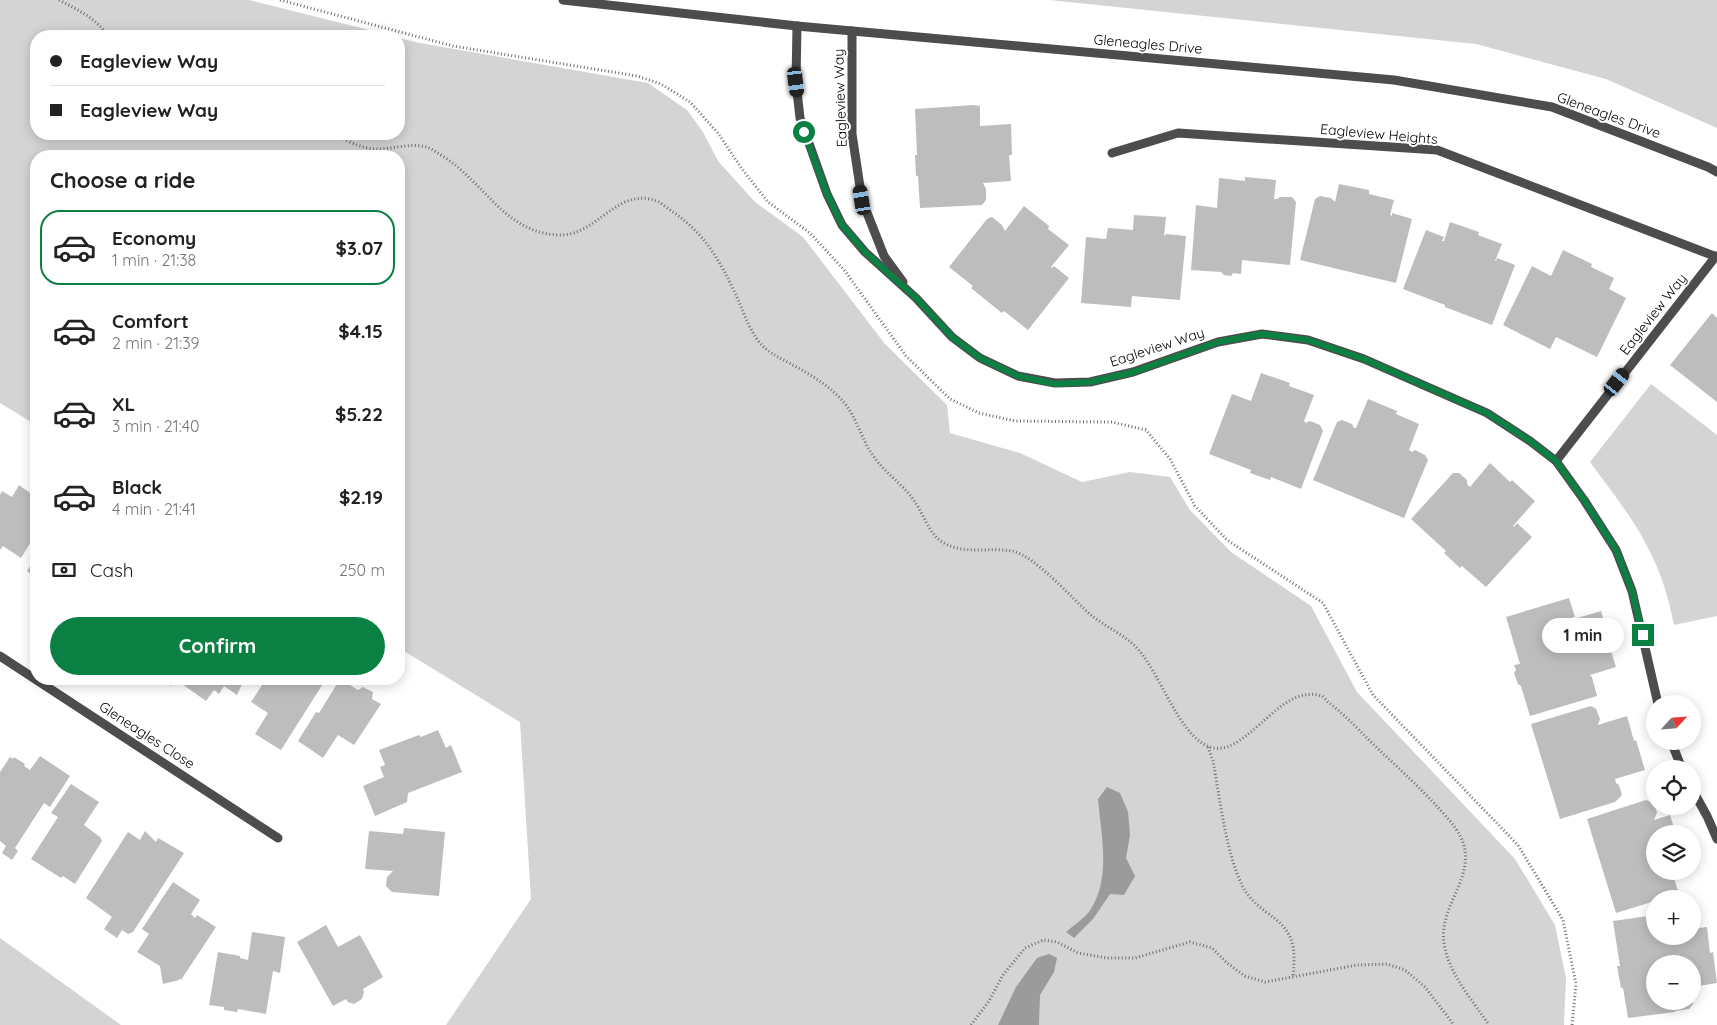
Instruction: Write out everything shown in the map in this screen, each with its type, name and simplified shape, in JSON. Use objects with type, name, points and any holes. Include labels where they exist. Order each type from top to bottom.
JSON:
[{"type":"street","name":"Gleneagles Drive","points":[[563,0],[796,26],[1394,80],[1552,107],[1717,172]]},
{"type":"street","name":"Eagleview Way","points":[[796,26],[796,82],[800,118],[827,194],[842,225],[859,246],[916,298],[952,337],[980,358],[1018,376],[1055,384],[1090,382],[1134,372],[1218,342],[1262,334],[1308,340],[1364,359],[1487,413],[1530,441],[1556,461],[1616,550],[1632,591],[1656,695]]},
{"type":"street","name":"Eagleview Way","points":[[852,31],[852,134],[862,200],[884,256],[916,298]]},
{"type":"street","name":"Eagleview Heights","points":[[1112,153],[1178,133],[1437,150],[1716,256]]},
{"type":"street","name":"Eagleview Way","points":[[1556,461],[1716,256]]},
{"type":"street","name":"Gleneagles Close","points":[[0,656],[30,676]]},
{"type":"street","name":"Gleneagles Close","points":[[44,685],[278,838]]},
{"type":"street","points":[[1701,805],[1717,839]]},
{"type":"path","points":[[59,0],[84,13],[104,30]]},
{"type":"path","points":[[280,0],[393,30]]},
{"type":"path","points":[[405,33],[453,46],[637,76],[662,84],[690,102],[718,132],[742,170],[768,202],[810,233],[845,271],[906,356],[950,399],[979,413],[1016,421],[1112,422],[1146,430],[1170,459],[1195,506],[1227,540],[1323,603],[1373,695],[1518,845],[1563,920],[1576,984],[1572,1025]]},
{"type":"path","points":[[347,140],[370,149],[427,146],[459,167],[513,220],[533,231],[553,235],[570,235],[592,224],[627,200],[645,198],[660,203],[703,236],[720,264],[758,341],[770,353],[820,381],[842,399],[855,417],[864,442],[876,461],[914,500],[929,526],[942,543],[968,550],[1015,552],[1031,560],[1092,616],[1132,643],[1148,660],[1192,736],[1208,747],[1222,749],[1240,740],[1286,703],[1303,694],[1322,696],[1343,713],[1409,777],[1458,831],[1466,848],[1467,863],[1448,911],[1443,938],[1449,963],[1463,989],[1489,1025]]},
{"type":"path","points":[[1208,747],[1213,761],[1235,868],[1243,889],[1256,904],[1276,918],[1290,935],[1295,954],[1293,977]]},
{"type":"path","points":[[971,1025],[989,1001],[1003,975],[1025,948],[1043,940],[1057,942],[1078,953],[1107,958],[1135,958],[1190,942],[1212,948],[1227,963],[1245,976],[1265,982],[1357,965],[1387,964],[1405,970],[1425,988],[1454,1025]]},
{"type":"shaded area","points":[[0,0],[249,0],[369,30],[30,30],[30,140],[405,140],[405,39],[648,83],[687,110],[703,132],[718,161],[755,202],[803,237],[885,344],[947,405],[950,433],[1020,453],[1082,482],[1130,472],[1170,477],[1190,510],[1231,552],[1311,606],[1357,692],[1515,859],[1555,925],[1566,978],[1564,1025],[446,1025],[531,899],[520,722],[405,652],[405,150],[30,150],[30,421],[0,403]]},
{"type":"shaded area","points":[[1049,0],[1717,0],[1717,128],[1606,79],[1476,44]]},
{"type":"shaded area","points":[[1651,384],[1717,435],[1717,616],[1674,625],[1662,579],[1644,540],[1590,462]]},
{"type":"shaded area","points":[[1107,787],[1120,793],[1128,812],[1130,835],[1126,858],[1135,876],[1124,895],[1110,894],[1093,919],[1074,938],[1066,932],[1089,912],[1101,886],[1103,842],[1098,799]]},
{"type":"shaded area","points":[[0,938],[121,1025],[0,1025]]},
{"type":"shaded area","points":[[1049,954],[1057,958],[1054,972],[1040,995],[1039,1025],[998,1025],[1016,987],[1037,958]]},
{"type":"building","points":[[980,106],[980,126],[1011,124],[1012,155],[1009,155],[1011,181],[983,183],[986,189],[986,200],[982,205],[920,208],[918,176],[916,176],[915,109]]},
{"type":"building","points":[[1245,177],[1276,180],[1274,199],[1292,197],[1296,202],[1290,265],[1242,260],[1241,274],[1233,273],[1231,276],[1224,275],[1221,272],[1191,270],[1196,205],[1217,208],[1219,178],[1245,181]]},
{"type":"building","points":[[1339,184],[1369,190],[1369,194],[1394,200],[1390,215],[1392,216],[1392,213],[1412,219],[1396,283],[1300,260],[1315,199],[1320,196],[1331,198],[1335,202]]},
{"type":"building","points":[[1024,206],[1049,226],[1048,229],[1069,245],[1051,267],[1054,266],[1069,278],[1028,330],[1004,311],[1002,313],[949,267],[987,219],[992,217],[1002,225],[1005,231]]},
{"type":"building","points":[[1134,215],[1166,217],[1164,236],[1166,234],[1186,236],[1180,300],[1132,296],[1131,307],[1081,303],[1086,237],[1106,239],[1108,228],[1133,230]]},
{"type":"building","points":[[1450,222],[1479,232],[1478,235],[1502,244],[1495,261],[1497,258],[1515,265],[1492,325],[1403,289],[1426,230],[1444,237],[1442,241],[1444,241]]},
{"type":"building","points":[[1563,250],[1592,264],[1591,267],[1614,278],[1609,289],[1626,298],[1597,357],[1556,337],[1550,349],[1503,325],[1532,266],[1551,276]]},
{"type":"building","points":[[1712,313],[1717,318],[1717,402],[1670,365]]},
{"type":"building","points":[[1261,373],[1290,383],[1289,386],[1314,395],[1304,421],[1320,425],[1323,431],[1301,489],[1271,477],[1270,480],[1250,473],[1251,470],[1209,454],[1232,394],[1251,401]]},
{"type":"building","points":[[1368,399],[1397,411],[1396,414],[1419,424],[1409,450],[1412,452],[1415,450],[1425,455],[1428,460],[1404,518],[1313,480],[1337,422],[1342,420],[1356,428]]},
{"type":"building","points":[[1490,463],[1510,482],[1512,480],[1535,501],[1513,526],[1517,523],[1532,537],[1486,587],[1462,566],[1460,568],[1444,553],[1446,551],[1411,519],[1453,473],[1459,473],[1467,480],[1467,484],[1470,487]]},
{"type":"building","points":[[19,485],[30,493],[30,544],[21,558],[3,546],[0,550],[0,495],[2,491],[12,497]]},
{"type":"building","points":[[1569,598],[1574,619],[1601,611],[1616,667],[1590,675],[1597,696],[1530,716],[1521,686],[1518,684],[1514,673],[1516,670],[1514,665],[1520,664],[1506,617]]},
{"type":"building","points":[[183,685],[242,685],[237,695],[224,686],[219,694],[214,690],[206,701]]},
{"type":"building","points":[[262,685],[322,685],[281,750],[255,734],[268,713],[251,702]]},
{"type":"building","points":[[336,685],[350,685],[358,690],[363,687],[373,692],[372,699],[381,704],[354,745],[338,735],[323,758],[298,741],[316,712],[319,713]]},
{"type":"building","points":[[1591,706],[1596,709],[1600,719],[1598,725],[1627,716],[1645,770],[1615,779],[1622,795],[1615,802],[1560,819],[1531,724]]},
{"type":"building","points":[[438,730],[446,748],[451,745],[462,772],[408,793],[407,802],[375,816],[363,786],[384,777],[380,767],[385,765],[379,750]]},
{"type":"building","points":[[40,756],[70,776],[50,807],[44,803],[15,848],[18,851],[12,860],[2,853],[6,846],[0,841],[0,772],[10,757],[13,759],[14,757],[25,764],[24,766],[30,770]]},
{"type":"building","points":[[71,784],[99,802],[84,825],[100,837],[102,841],[75,884],[63,876],[61,878],[31,859],[58,817],[51,813]]},
{"type":"building","points":[[1646,800],[1646,815],[1656,815],[1654,820],[1670,815],[1673,825],[1646,825],[1646,880],[1675,880],[1678,890],[1646,890],[1646,904],[1616,913],[1587,819]]},
{"type":"building","points":[[404,828],[445,832],[439,896],[392,892],[386,886],[387,877],[393,871],[365,869],[369,831],[403,834]]},
{"type":"building","points":[[145,831],[156,842],[158,838],[184,853],[133,932],[128,934],[122,930],[117,938],[104,929],[112,917],[86,898],[128,832],[140,840]]},
{"type":"building","points":[[173,882],[200,900],[191,914],[195,918],[197,915],[216,927],[181,980],[180,978],[179,980],[163,984],[160,966],[137,952],[149,934],[142,929]]},
{"type":"building","points":[[1646,916],[1646,945],[1701,945],[1701,928],[1707,927],[1710,953],[1713,952],[1717,983],[1701,986],[1701,955],[1646,955],[1646,1010],[1682,1010],[1628,1018],[1617,966],[1620,966],[1613,921]]},
{"type":"building","points":[[326,925],[338,947],[360,935],[383,977],[363,989],[362,999],[354,1004],[346,999],[333,1006],[297,942]]},
{"type":"building","points":[[252,932],[285,937],[280,973],[273,971],[266,1014],[238,1009],[237,1012],[224,1010],[224,1007],[209,1005],[218,952],[240,956],[240,958],[248,960]]},
{"type":"route","points":[[804,132],[827,194],[842,225],[865,252],[916,298],[952,337],[980,358],[1018,376],[1055,384],[1090,382],[1134,372],[1218,342],[1262,334],[1308,340],[1364,359],[1487,413],[1530,441],[1556,461],[1584,500],[1616,550],[1632,591],[1643,635]]}]
